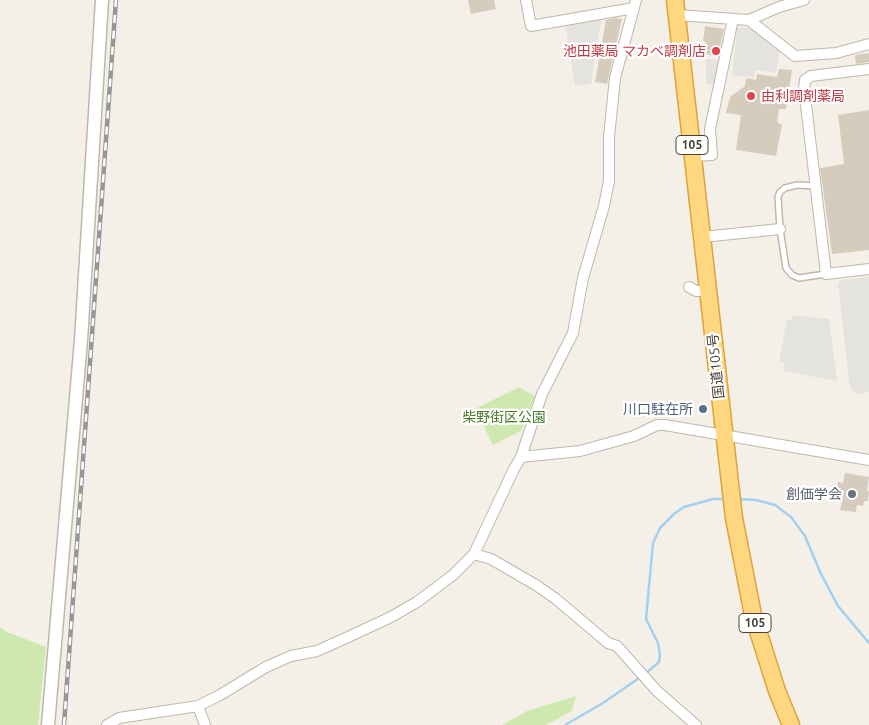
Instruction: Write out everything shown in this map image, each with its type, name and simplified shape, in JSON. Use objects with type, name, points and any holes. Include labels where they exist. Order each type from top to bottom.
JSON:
[{"type":"highway","name":"国道105号","points":[[676,7],[734,518],[753,615],[777,691],[790,724]]},
{"type":"street","points":[[48,725],[82,330],[102,0]]},
{"type":"street","points":[[107,725],[119,718],[198,706],[266,667],[292,656],[317,651],[391,618],[454,575],[474,554],[521,457],[542,394],[573,333],[583,278],[604,206],[609,181],[609,137],[615,78],[635,4],[531,26],[526,0]]},
{"type":"street","points":[[676,7],[733,19],[749,20],[777,4],[804,0]]},
{"type":"street","points":[[693,156],[712,155],[710,129],[733,19]]},
{"type":"street","points":[[749,20],[795,56],[836,53],[869,44]]},
{"type":"street","points":[[869,69],[810,76],[805,80],[804,88],[826,274],[869,269]]},
{"type":"street","points":[[703,237],[780,229]]},
{"type":"street","points":[[689,287],[696,291],[708,290]]},
{"type":"street","points":[[521,457],[580,451],[634,436],[657,425],[683,427],[869,460]]},
{"type":"street","points":[[474,554],[491,559],[556,599],[608,643],[617,646],[657,691],[696,725]]},
{"type":"street","points":[[198,706],[205,725]]},
{"type":"lane","points":[[815,186],[797,185],[785,188],[780,192],[778,197],[780,229],[786,268],[792,275],[799,278],[826,274]]},
{"type":"green space","name":"柴野街区公園","points":[[519,387],[535,396],[521,431],[493,445],[475,409]]},
{"type":"green space","points":[[0,627],[7,632],[46,647],[38,725],[0,725]]},
{"type":"green space","points":[[576,696],[572,711],[546,725],[502,725],[527,711]]},
{"type":"shaded area","points":[[602,16],[591,84],[575,86],[565,23]]},
{"type":"shaded area","points":[[754,27],[780,50],[776,73],[755,70],[754,77],[732,76],[737,28]]},
{"type":"shaded area","points":[[706,59],[724,60],[719,86],[706,84]]},
{"type":"shaded area","points":[[869,277],[869,392],[856,394],[850,388],[838,284],[841,280]]},
{"type":"shaded area","points":[[793,315],[829,319],[837,381],[783,371],[784,363],[779,362],[787,319],[792,320]]},
{"type":"building","points":[[468,0],[494,0],[496,9],[471,14]]},
{"type":"building","points":[[622,19],[607,84],[595,82],[606,20]]},
{"type":"building","points":[[705,26],[724,29],[718,56],[704,54],[706,42],[703,41]]},
{"type":"building","points":[[869,53],[869,62],[856,64],[855,55]]},
{"type":"building","points":[[779,69],[792,70],[786,109],[779,109],[777,122],[782,125],[776,156],[736,150],[741,115],[726,113],[730,97],[745,86],[746,78],[756,80],[757,74],[777,77]]},
{"type":"building","points":[[869,110],[869,250],[832,254],[820,168],[844,164],[838,115]]},
{"type":"building","name":"創価学会","points":[[845,473],[869,477],[868,501],[864,501],[863,506],[857,505],[856,512],[840,510],[842,502],[835,501],[838,482],[843,483]]},
{"type":"waterway","points":[[646,673],[659,662],[660,655],[658,643],[646,619],[653,543],[660,528],[684,507],[713,499],[727,499]]},
{"type":"waterway","points":[[737,499],[756,500],[775,505],[791,517],[805,536],[821,574],[838,606],[869,643]]},
{"type":"waterway","points":[[565,725],[603,703],[642,676]]},
{"type":"railway","points":[[64,725],[116,0]]},
{"type":"place","name":"池田薬局 マカベ調剤店","points":[[716,51]]},
{"type":"place","name":"由利調剤薬局","points":[[751,96]]},
{"type":"place","name":"川口駐在所","points":[[703,409]]},
{"type":"place","name":"創価学会","points":[[852,494]]}]
